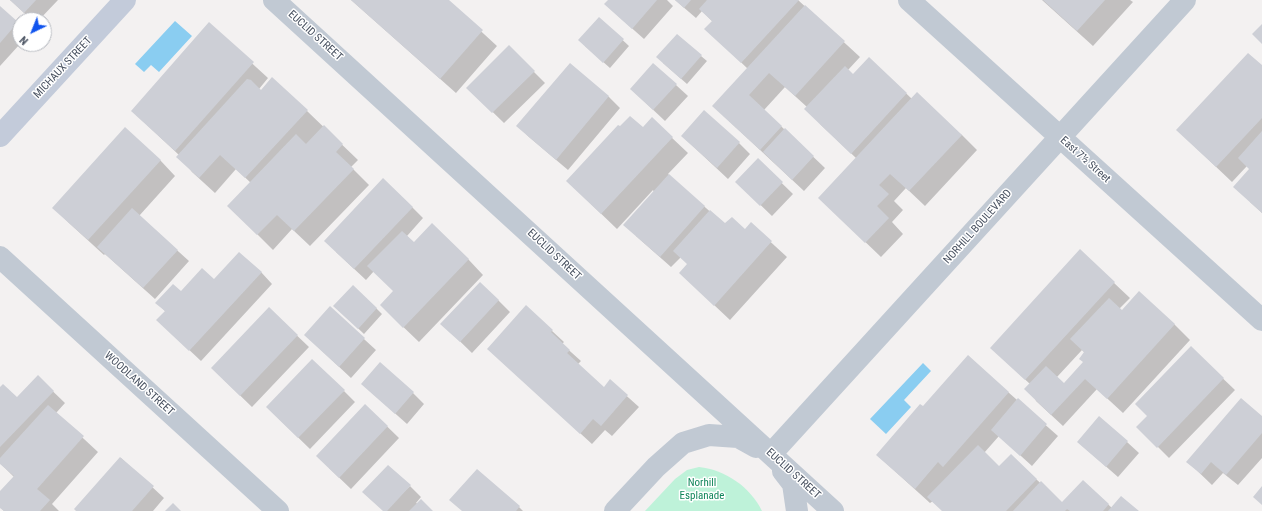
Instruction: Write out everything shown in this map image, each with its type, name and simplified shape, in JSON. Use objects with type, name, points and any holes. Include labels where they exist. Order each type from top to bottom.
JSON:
[{"type":"street","name":"MICHAUX STREET","points":[[0,136],[126,0]]},
{"type":"street","name":"EUCLID STREET","points":[[274,0],[833,511]]},
{"type":"street","name":"East 7½ Street","points":[[909,0],[1262,320]]},
{"type":"street","name":"NORHILL BOULEVARD","points":[[771,454],[1185,0]]},
{"type":"street","name":"WOODLAND STREET","points":[[0,257],[278,511]]},
{"type":"street","points":[[615,511],[656,467],[683,443],[709,436],[738,437],[771,454],[792,484],[797,511]]},
{"type":"green space","name":"Norhill Esplanade","points":[[699,467],[719,472],[736,481],[751,494],[762,511],[645,511],[675,479],[687,470]]},
{"type":"water","points":[[175,21],[192,36],[159,72],[151,65],[144,72],[135,64]]},
{"type":"water","points":[[923,363],[931,371],[904,400],[911,407],[886,434],[870,419]]},
{"type":"building","points":[[10,0],[36,0],[25,12],[23,12]]},
{"type":"building","points":[[351,0],[449,0],[483,30],[440,79]]},
{"type":"building","points":[[608,0],[657,0],[632,29],[604,4]]},
{"type":"building","points":[[675,0],[691,0],[684,8]]},
{"type":"building","points":[[707,0],[799,0],[741,63],[704,29],[712,21],[699,9]]},
{"type":"building","points":[[1043,0],[1105,0],[1077,31]]},
{"type":"building","points":[[805,5],[845,41],[795,96],[769,73],[749,95],[782,126],[760,150],[712,106]]},
{"type":"building","points":[[0,6],[12,17],[12,29],[0,43]]},
{"type":"building","points":[[599,17],[624,39],[603,63],[578,40]]},
{"type":"building","points":[[209,22],[254,62],[175,151],[131,111]]},
{"type":"building","points":[[1262,24],[1262,44],[1252,34]]},
{"type":"building","points":[[677,34],[702,55],[681,79],[656,57]]},
{"type":"building","points":[[509,45],[535,71],[492,113],[466,88]]},
{"type":"building","points":[[1248,53],[1262,65],[1262,118],[1216,167],[1176,130]]},
{"type":"building","points":[[869,57],[907,93],[851,154],[804,109],[845,66],[853,74]]},
{"type":"building","points":[[570,63],[609,96],[556,160],[516,126]]},
{"type":"building","points":[[653,63],[677,84],[653,110],[630,89]]},
{"type":"building","points":[[272,77],[308,110],[245,178],[220,155],[199,178],[176,157],[247,79],[251,80],[261,90]]},
{"type":"building","points":[[917,92],[962,135],[909,191],[890,174],[879,185],[889,194],[877,206],[889,218],[865,243],[818,198]]},
{"type":"building","points":[[704,110],[740,142],[717,168],[681,136]]},
{"type":"building","points":[[630,116],[643,127],[652,117],[673,137],[601,214],[566,181],[618,125],[620,126]]},
{"type":"building","points":[[324,125],[343,144],[336,152],[354,169],[294,231],[277,215],[257,235],[227,206],[296,134],[306,144]]},
{"type":"building","points":[[125,127],[161,160],[88,240],[52,208]]},
{"type":"building","points":[[785,128],[814,156],[792,180],[763,152]]},
{"type":"building","points":[[1262,131],[1262,213],[1233,187],[1249,169],[1238,158]]},
{"type":"building","points":[[758,158],[783,182],[760,206],[735,182]]},
{"type":"building","points":[[669,174],[705,206],[660,257],[623,225]]},
{"type":"building","points":[[383,178],[413,207],[354,269],[324,241]]},
{"type":"building","points":[[132,208],[178,250],[143,288],[97,247]]},
{"type":"building","points":[[710,210],[725,223],[732,217],[745,229],[751,222],[772,241],[714,306],[679,273],[687,264],[673,251]]},
{"type":"building","points":[[432,223],[469,259],[403,328],[380,305],[393,291],[367,266],[402,231],[414,242]]},
{"type":"building","points":[[1080,249],[1115,282],[1025,380],[990,348]]},
{"type":"building","points":[[239,252],[262,272],[189,351],[156,320],[165,311],[155,303],[173,284],[181,291],[202,268],[214,279]]},
{"type":"building","points":[[480,282],[499,300],[460,342],[440,324]]},
{"type":"building","points":[[353,285],[377,308],[358,329],[333,306]]},
{"type":"building","points":[[1139,291],[1175,324],[1107,399],[1085,379],[1051,415],[1024,389],[1046,366],[1064,383],[1083,362],[1079,359],[1084,352],[1070,339],[1109,298],[1122,310]]},
{"type":"building","points":[[526,305],[553,330],[551,332],[570,350],[567,353],[604,387],[610,379],[628,395],[601,426],[593,419],[580,434],[487,349]]},
{"type":"building","points":[[330,306],[365,338],[339,367],[304,335]]},
{"type":"building","points":[[269,307],[298,335],[240,396],[211,368]]},
{"type":"building","points":[[1191,346],[1224,378],[1157,448],[1136,427],[1147,416],[1135,404]]},
{"type":"building","points":[[968,355],[1009,392],[943,467],[938,462],[915,489],[876,455],[920,404],[923,406]]},
{"type":"building","points":[[312,359],[345,390],[298,438],[266,407]]},
{"type":"building","points":[[380,362],[414,392],[395,414],[361,384]]},
{"type":"building","points":[[38,375],[54,391],[0,447],[0,387],[3,384],[17,397]]},
{"type":"building","points":[[1018,398],[1047,424],[1020,456],[991,430]]},
{"type":"building","points":[[1241,398],[1262,416],[1262,433],[1226,475],[1211,462],[1201,474],[1186,462]]},
{"type":"building","points":[[365,404],[388,426],[339,478],[316,456]]},
{"type":"building","points":[[48,405],[84,436],[37,489],[50,500],[40,511],[4,511],[0,508],[0,491],[14,476],[0,464],[0,458]]},
{"type":"building","points":[[1099,416],[1128,441],[1106,467],[1077,442]]},
{"type":"building","points":[[978,445],[999,466],[1011,454],[1037,479],[1006,511],[942,511],[927,497]]},
{"type":"building","points":[[120,457],[154,486],[132,511],[76,511],[74,509]]},
{"type":"building","points":[[388,465],[411,485],[387,511],[383,511],[362,492]]},
{"type":"building","points":[[477,469],[520,506],[516,511],[462,511],[449,500]]},
{"type":"building","points":[[1083,480],[1109,504],[1103,511],[1070,511],[1067,509],[1065,511],[1013,511],[1041,481],[1062,502]]},
{"type":"building","points":[[1262,486],[1262,505],[1253,497]]},
{"type":"building","points":[[1121,496],[1139,511],[1108,511]]},
{"type":"building","points":[[421,499],[433,511],[409,511]]},
{"type":"building","points":[[173,503],[181,511],[165,511]]}]
